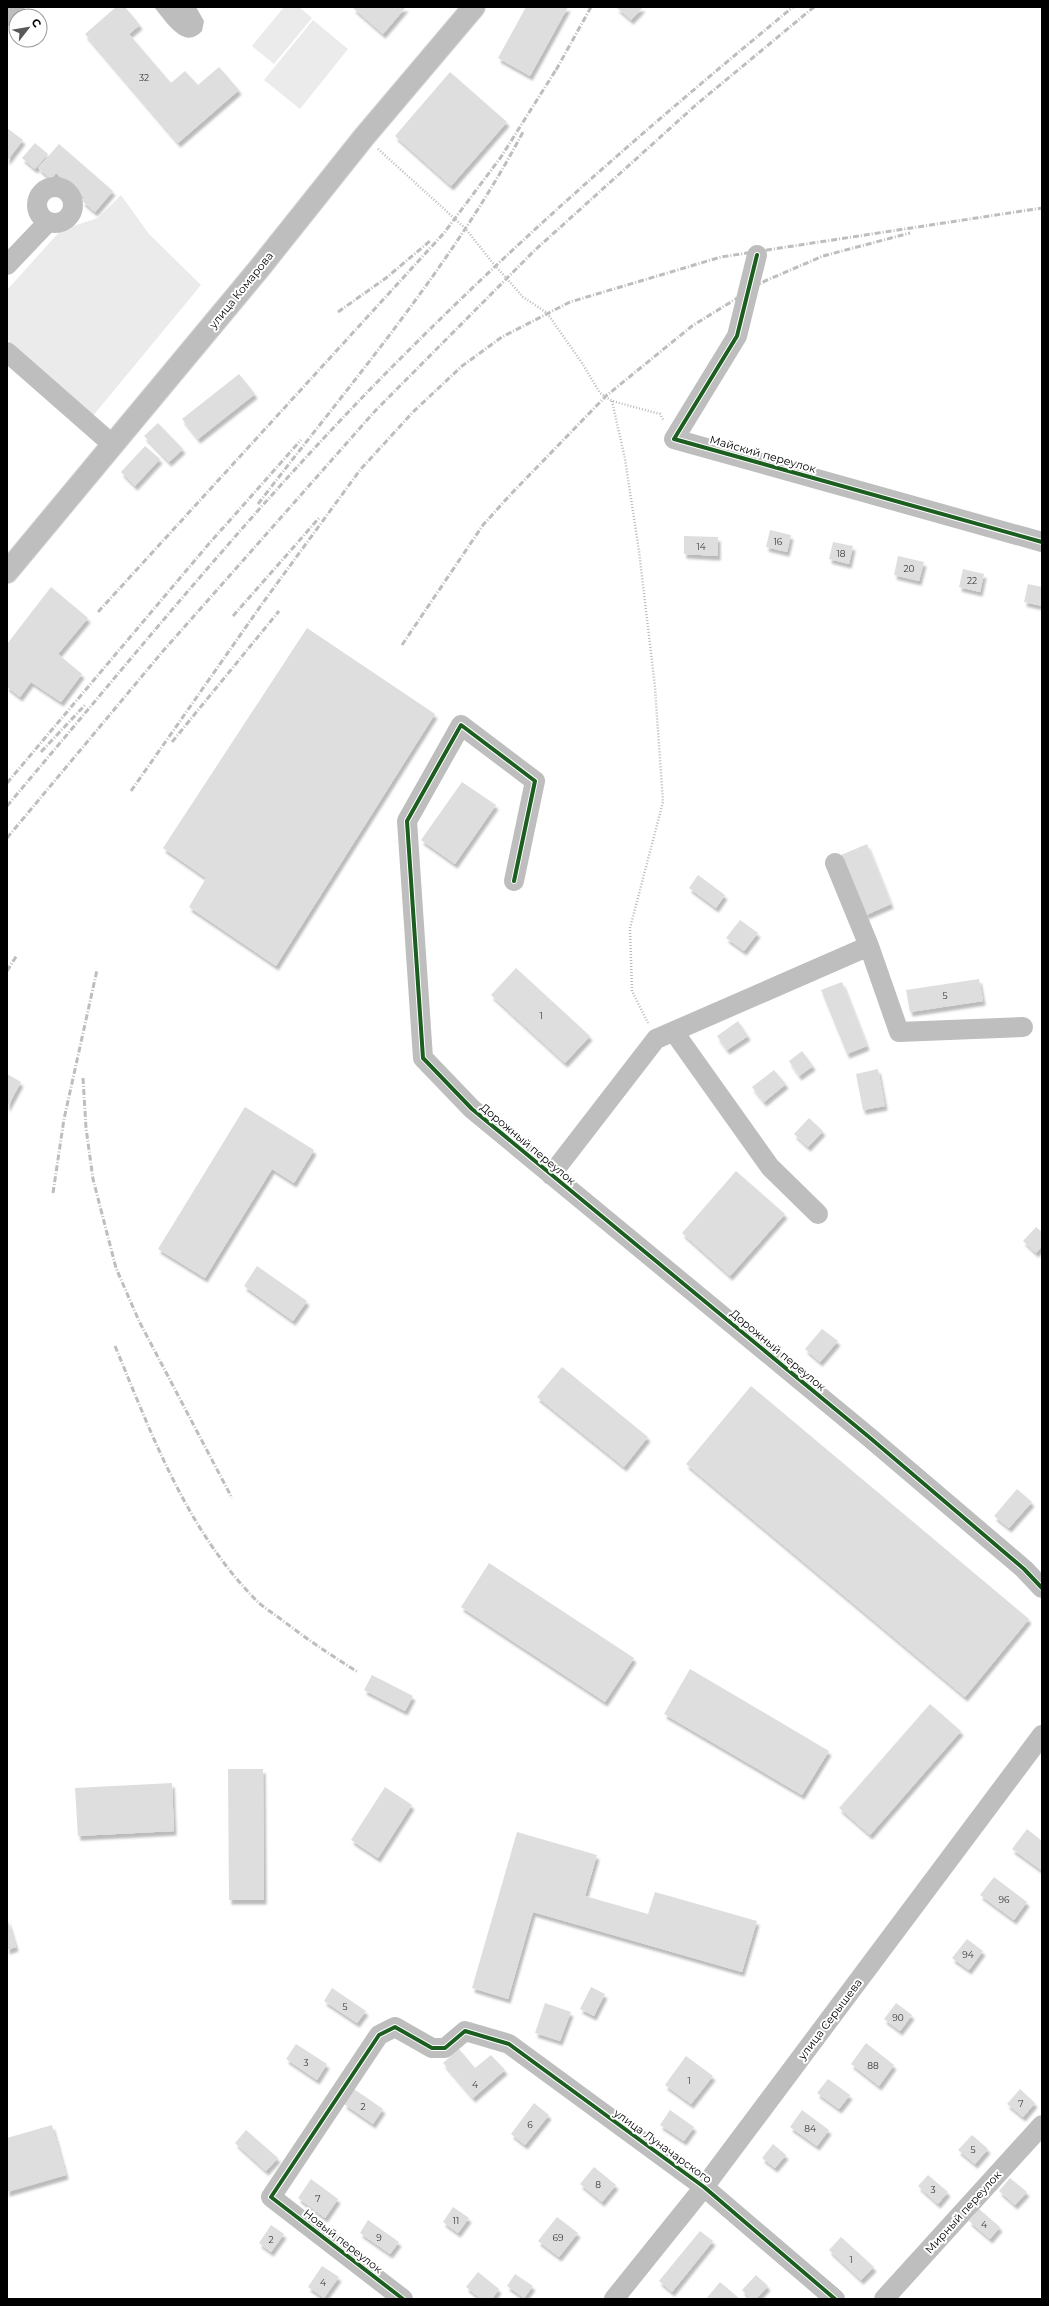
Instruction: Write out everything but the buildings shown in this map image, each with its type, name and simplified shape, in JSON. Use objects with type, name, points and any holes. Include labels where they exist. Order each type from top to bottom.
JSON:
[{"type":"main road","name":"улица Комарова","points":[[7,572],[263,264],[364,137],[474,7]]},
{"type":"street","points":[[7,16],[14,7]]},
{"type":"street","points":[[7,265],[48,222]]},
{"type":"street","points":[[674,439],[737,336],[757,255]]},
{"type":"street","points":[[7,352],[113,445]]},
{"type":"street","name":"Майский переулок","points":[[674,439],[1042,542]]},
{"type":"street","name":"Дорожный переулок","points":[[514,881],[535,781],[460,725],[407,821],[423,1058],[472,1109],[869,1437],[1024,1569],[1042,1588]]},
{"type":"street","points":[[835,863],[869,946],[899,1032],[1023,1026]]},
{"type":"street","points":[[551,1174],[665,1035],[869,946]]},
{"type":"street","points":[[665,1035],[770,1167],[818,1214]]},
{"type":"street","name":"улица Серышева","points":[[614,2299],[704,2187],[1042,1735]]},
{"type":"street","name":"улица Луначарского","points":[[271,2197],[379,2035],[395,2027],[432,2048],[445,2048],[465,2031],[509,2044],[704,2187],[835,2299]]},
{"type":"street","name":"Мирный переулок","points":[[884,2299],[1042,2125]]},
{"type":"street","name":"Новый переулок","points":[[271,2197],[403,2299]]},
{"type":"path","points":[[364,137],[465,228],[492,262],[523,297],[547,313],[582,363],[600,393],[612,401],[660,414],[674,439]]},
{"type":"path","points":[[612,401],[625,459],[639,551],[655,687],[663,802],[630,928],[632,991],[665,1035]]},
{"type":"shaded area","points":[[154,7],[196,7],[204,21],[202,31],[189,38],[182,36],[170,26]]},
{"type":"shaded area","points":[[284,7],[299,7],[312,18],[274,64],[252,46]]},
{"type":"shaded area","points":[[313,20],[348,49],[300,109],[264,80]]},
{"type":"shaded area","points":[[121,195],[149,234],[201,285],[92,417],[7,339],[7,290],[61,230],[98,218]]},
{"type":"railway","points":[[556,70],[591,7]]},
{"type":"railway","points":[[7,806],[205,571],[256,513],[307,456],[414,345],[459,300],[599,172],[695,88],[793,7]]},
{"type":"railway","points":[[7,838],[163,651],[376,410],[535,250],[697,104],[814,7]]},
{"type":"railway","points":[[98,612],[444,233],[501,157],[559,65]]},
{"type":"railway","points":[[258,504],[364,369],[432,277],[465,230],[495,182],[523,132]]},
{"type":"railway","points":[[131,791],[262,604],[360,470],[413,412],[462,366],[502,337],[570,302],[721,257],[1042,208]]},
{"type":"railway","points":[[402,645],[483,525],[511,494],[606,396],[692,326],[765,281],[823,256],[910,233]]},
{"type":"railway","points":[[338,312],[386,278],[430,241]]},
{"type":"railway","points":[[7,783],[207,546],[301,440]]},
{"type":"railway","points":[[233,616],[320,517]]},
{"type":"railway","points":[[172,742],[279,611]]},
{"type":"railway","points":[[41,752],[85,705]]},
{"type":"railway","points":[[7,971],[17,955]]},
{"type":"railway","points":[[53,1193],[64,1119],[97,970]]},
{"type":"railway","points":[[83,1078],[86,1128],[93,1179],[116,1268],[139,1321],[232,1498]]},
{"type":"railway","points":[[115,1346],[157,1446],[173,1479],[209,1542],[230,1571],[263,1606],[317,1646],[358,1672]]},
{"type":"cycle path","points":[[757,255],[737,336],[674,439],[1042,542]]},
{"type":"cycle path","points":[[514,881],[535,781],[461,725],[407,821],[423,1058],[472,1109],[869,1437],[1024,1569],[1042,1588]]},
{"type":"cycle path","points":[[403,2299],[271,2197],[379,2035],[395,2027],[432,2048],[445,2048],[465,2031],[509,2044],[704,2187],[835,2299]]}]
